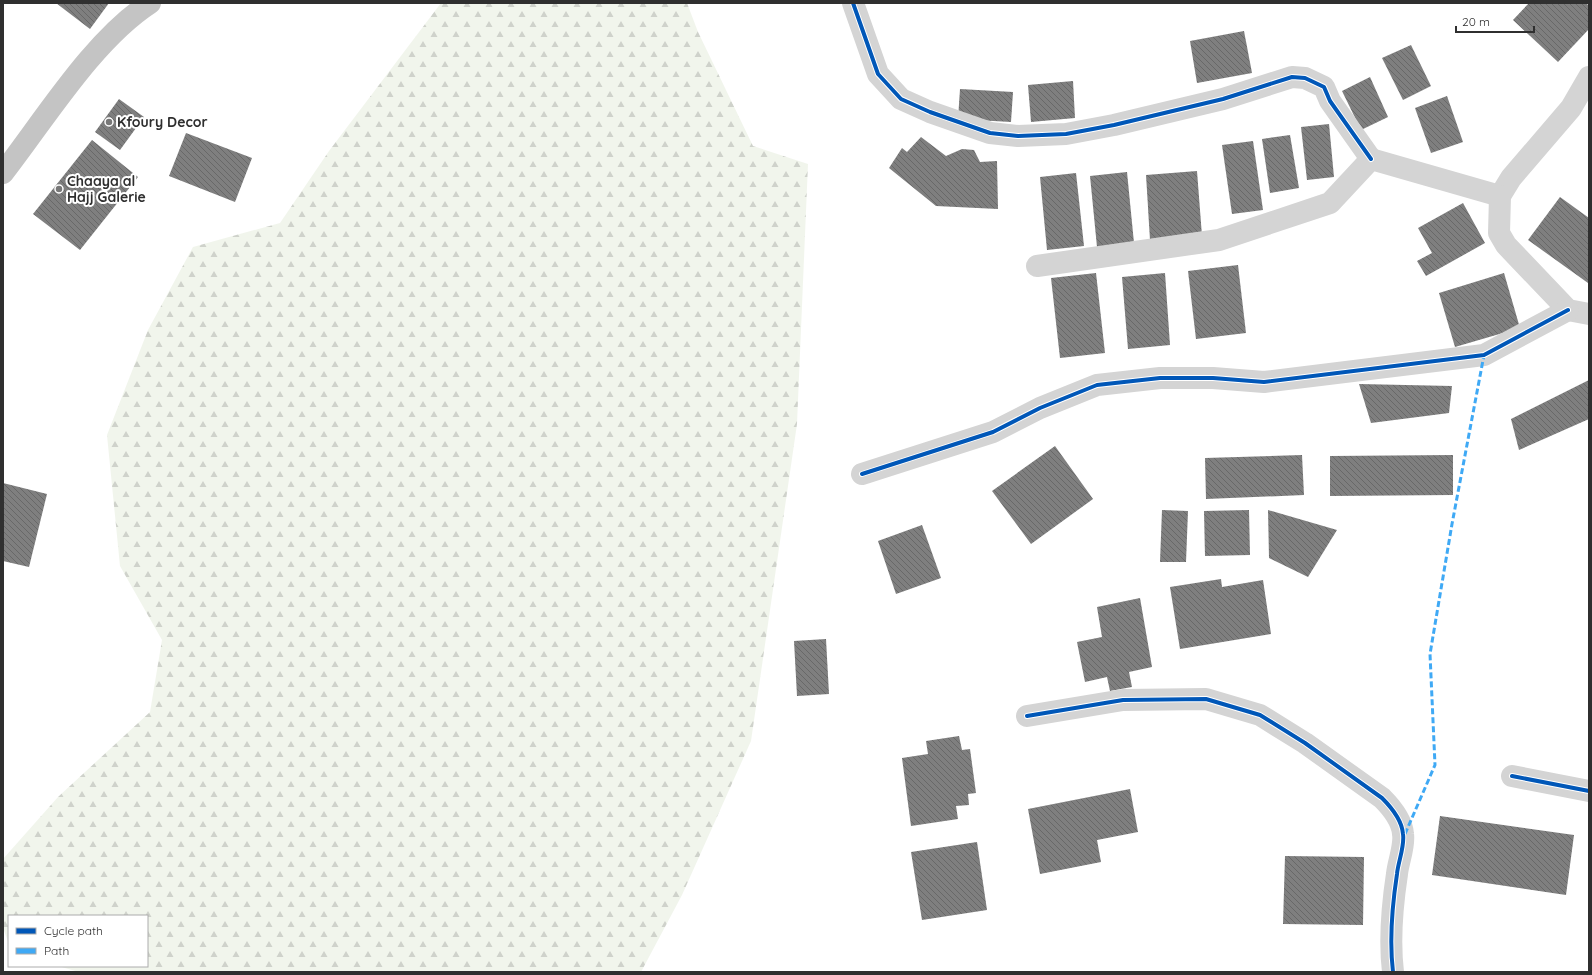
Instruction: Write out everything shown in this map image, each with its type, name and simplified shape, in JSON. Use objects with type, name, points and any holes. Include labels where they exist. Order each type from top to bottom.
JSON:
[{"type":"highway","points":[[3,173],[84,66],[130,16],[150,3]]},
{"type":"street","points":[[853,3],[878,74],[901,99],[930,112],[990,133],[1018,136],[1073,132],[1223,99],[1292,77],[1305,78],[1324,86],[1330,101],[1371,159],[1500,196]]},
{"type":"street","points":[[1589,77],[1571,108],[1511,178],[1500,196],[1499,233],[1506,245],[1568,310],[1589,314]]},
{"type":"street","points":[[1037,266],[1219,240],[1330,203],[1371,159]]},
{"type":"street","points":[[862,474],[993,432],[1040,408],[1098,385],[1160,378],[1213,378],[1264,382],[1484,355],[1568,310]]},
{"type":"street","points":[[1027,716],[1123,700],[1206,699],[1260,715],[1312,748],[1382,798],[1391,807],[1401,825],[1404,836],[1397,873],[1390,946],[1393,972]]},
{"type":"street","points":[[1512,776],[1589,792]]},
{"type":"green space","points":[[441,3],[687,3],[698,32],[753,146],[808,164],[797,424],[751,741],[682,895],[641,972],[79,972],[62,967],[148,967],[148,915],[8,915],[8,941],[3,928],[3,859],[58,797],[150,712],[162,640],[120,566],[107,435],[148,330],[193,247],[280,223],[329,151]]},
{"type":"building","points":[[56,3],[109,3],[90,29]]},
{"type":"building","points":[[1529,3],[1586,3],[1589,6],[1589,29],[1558,62],[1513,20]]},
{"type":"building","points":[[1244,31],[1252,73],[1197,83],[1190,41]]},
{"type":"building","points":[[1411,45],[1431,86],[1403,100],[1382,58]]},
{"type":"building","points":[[1370,77],[1388,117],[1361,130],[1342,91]]},
{"type":"building","points":[[1073,81],[1075,118],[1031,122],[1028,85]]},
{"type":"building","points":[[960,89],[1013,92],[1011,122],[958,119]]},
{"type":"building","points":[[1447,96],[1463,142],[1431,153],[1415,108]]},
{"type":"building","points":[[119,99],[144,117],[120,150],[95,132]]},
{"type":"building","points":[[1329,124],[1334,177],[1307,180],[1301,127]]},
{"type":"building","points":[[186,133],[252,158],[235,202],[169,176]]},
{"type":"building","points":[[1290,135],[1299,188],[1270,193],[1262,139]]},
{"type":"building","points":[[921,137],[946,156],[962,149],[974,150],[980,162],[997,161],[998,209],[936,206],[889,168],[902,148],[907,152]]},
{"type":"building","points":[[92,140],[138,177],[80,250],[33,214]]},
{"type":"building","points":[[1253,141],[1263,210],[1232,214],[1222,145]]},
{"type":"building","points":[[1197,171],[1202,236],[1150,240],[1146,175]]},
{"type":"building","points":[[1127,172],[1134,243],[1097,247],[1090,176]]},
{"type":"building","points":[[1076,173],[1084,246],[1047,250],[1040,177]]},
{"type":"building","points":[[1560,197],[1589,218],[1588,283],[1528,240]]},
{"type":"building","points":[[1463,203],[1485,243],[1426,276],[1417,261],[1432,253],[1418,228]]},
{"type":"building","points":[[1238,265],[1246,333],[1196,339],[1188,271]]},
{"type":"building","points":[[1096,273],[1105,353],[1060,358],[1051,278]]},
{"type":"building","points":[[1165,273],[1170,345],[1128,349],[1122,277]]},
{"type":"building","points":[[1504,273],[1520,328],[1455,347],[1439,293]]},
{"type":"building","points":[[1589,380],[1589,419],[1519,450],[1511,419]]},
{"type":"building","points":[[1359,384],[1452,386],[1449,413],[1371,423]]},
{"type":"building","points":[[1055,446],[1093,499],[1031,544],[992,491]]},
{"type":"building","points":[[1302,455],[1304,495],[1206,499],[1205,458]]},
{"type":"building","points":[[1453,455],[1453,495],[1330,496],[1330,456]]},
{"type":"building","points":[[3,483],[47,494],[29,567],[3,561]]},
{"type":"building","points":[[1162,510],[1188,511],[1186,562],[1160,562]]},
{"type":"building","points":[[1249,510],[1250,555],[1205,556],[1204,511]]},
{"type":"building","points":[[1268,510],[1337,530],[1308,577],[1269,558]]},
{"type":"building","points":[[922,525],[941,578],[896,594],[878,541]]},
{"type":"building","points":[[1221,579],[1222,587],[1263,580],[1271,634],[1180,649],[1170,587]]},
{"type":"building","points":[[1140,598],[1152,667],[1129,672],[1132,687],[1110,691],[1107,677],[1085,682],[1077,642],[1102,637],[1097,607]]},
{"type":"building","points":[[826,639],[829,694],[797,696],[794,641]]},
{"type":"building","points":[[959,736],[962,750],[970,749],[976,793],[968,794],[969,805],[956,806],[958,819],[911,826],[902,758],[928,754],[926,741]]},
{"type":"building","points":[[1130,789],[1138,832],[1097,840],[1101,862],[1040,874],[1028,809]]},
{"type":"building","points":[[1440,816],[1574,835],[1566,895],[1432,875]]},
{"type":"building","points":[[977,842],[987,910],[922,920],[911,852]]},
{"type":"building","points":[[1285,856],[1364,857],[1363,925],[1283,924]]},
{"type":"marked path","points":[[1405,834],[1435,765],[1430,654],[1452,524],[1484,355]]},
{"type":"cycle path","points":[[853,3],[878,74],[901,99],[930,112],[990,133],[1018,136],[1066,134],[1114,125],[1223,99],[1292,77],[1305,78],[1324,87],[1330,101],[1371,159]]},
{"type":"cycle path","points":[[862,474],[993,432],[1040,408],[1097,385],[1160,378],[1213,378],[1264,382],[1484,355],[1568,310]]},
{"type":"cycle path","points":[[1027,716],[1123,700],[1206,699],[1260,715],[1305,743],[1382,798],[1393,810],[1401,824],[1403,844],[1398,869],[1392,923],[1391,947],[1393,972]]},
{"type":"cycle path","points":[[1512,776],[1589,791]]},
{"type":"place","name":"Kfoury Decor","points":[[109,122]]},
{"type":"place","name":"Chaaya al Hajj Galerie","points":[[59,189]]}]
